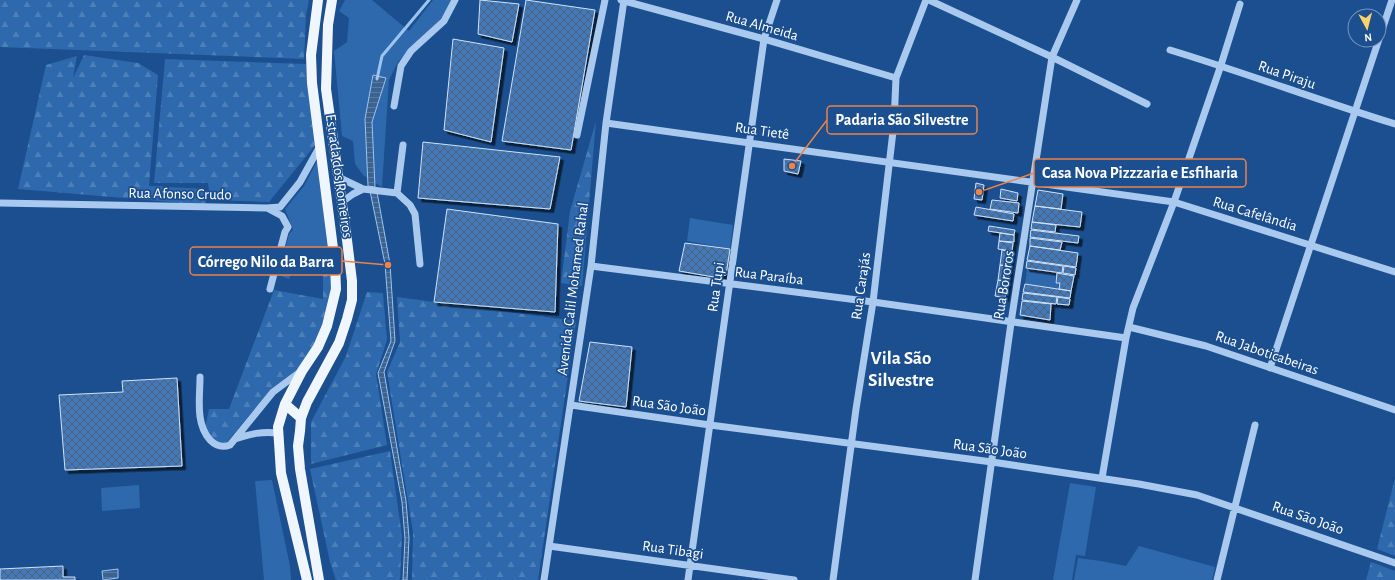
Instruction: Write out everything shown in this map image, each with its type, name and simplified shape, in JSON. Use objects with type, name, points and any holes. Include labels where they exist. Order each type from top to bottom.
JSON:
[{"type":"main road","name":"Estrada dos Romeiros","points":[[307,580],[281,473],[278,427],[285,404],[302,371],[318,347],[327,326],[336,289],[336,264],[312,89],[311,62],[314,23],[318,0]]},
{"type":"main road","name":"Estrada dos Romeiros","points":[[319,580],[300,469],[298,446],[301,418],[307,402],[340,344],[352,300],[352,281],[326,89],[328,25],[332,0]]},
{"type":"main road","points":[[285,404],[301,418]]},
{"type":"street","points":[[394,106],[401,66],[411,51],[444,21],[455,0]]},
{"type":"street","points":[[577,135],[605,0]]},
{"type":"street","name":"Rua Almeida","points":[[623,0],[764,39],[896,78]]},
{"type":"street","name":"Avenida Calil Mohamed Rahal","points":[[544,580],[591,266],[606,123],[623,0]]},
{"type":"street","name":"Rua Tupi","points":[[688,580],[764,39],[777,0]]},
{"type":"street","points":[[927,0],[1052,57],[1147,104]]},
{"type":"street","name":"Rua Carajás","points":[[833,580],[851,443],[873,302],[890,162],[894,123],[896,78],[927,0]]},
{"type":"street","name":"Rua Bororos","points":[[975,580],[1011,322],[1052,57],[1077,0]]},
{"type":"street","points":[[1270,368],[1392,0]]},
{"type":"street","points":[[1102,478],[1126,338],[1133,308],[1174,202],[1221,65],[1240,4]]},
{"type":"street","name":"Rua Piraju","points":[[1170,50],[1221,65],[1355,112],[1395,124]]},
{"type":"street","name":"Rua Tietê","points":[[606,123],[1033,183]]},
{"type":"street","points":[[397,193],[403,145]]},
{"type":"street","points":[[267,208],[280,207],[300,182],[320,146]]},
{"type":"street","points":[[338,177],[365,189],[397,193],[410,205],[415,214],[420,264]]},
{"type":"street","name":"Rua Cafelândia","points":[[1033,183],[1174,202],[1395,272]]},
{"type":"street","points":[[342,202],[353,194],[365,189]]},
{"type":"street","name":"Rua Afonso Crudo","points":[[0,203],[267,208]]},
{"type":"street","points":[[267,208],[282,216],[288,227],[285,232],[270,289]]},
{"type":"street","name":"Rua Paraíba","points":[[591,266],[873,302]]},
{"type":"street","points":[[873,302],[1126,338]]},
{"type":"street","name":"Rua Jaboticabeiras","points":[[1129,327],[1206,346],[1395,410]]},
{"type":"street","points":[[200,377],[200,415],[204,433],[213,443],[221,446],[230,445],[273,392],[302,371]]},
{"type":"street","name":"Rua São João","points":[[571,405],[992,462],[1140,484],[1197,495],[1395,563]]},
{"type":"street","points":[[1217,580],[1255,425]]},
{"type":"street","points":[[234,440],[249,434],[260,432],[278,433]]},
{"type":"street","name":"Rua Tibagi","points":[[549,546],[794,580]]},
{"type":"green space","points":[[0,0],[309,0],[306,15],[304,59],[0,47]]},
{"type":"green space","points":[[345,0],[372,0],[409,31],[433,0],[451,0],[443,17],[398,62],[389,80],[382,187],[363,175],[355,164],[353,141],[342,136],[334,51],[347,42],[349,18],[339,11]]},
{"type":"green space","points":[[84,55],[138,63],[158,75],[149,186],[205,189],[206,205],[18,189],[46,65],[77,56],[73,78]]},
{"type":"green space","points":[[165,59],[306,64],[316,144],[269,202],[210,200],[208,183],[154,183]]},
{"type":"green space","points":[[596,121],[582,286],[561,283],[570,211]]},
{"type":"green space","points":[[318,159],[329,261],[295,265],[289,279],[278,275],[289,234],[293,230],[285,209],[304,186]]},
{"type":"green space","points":[[690,218],[733,225],[730,249],[687,241]]},
{"type":"green space","points":[[332,268],[333,290],[326,322],[314,346],[299,370],[272,388],[227,442],[220,443],[204,433],[209,409],[229,409],[274,290],[323,299],[323,269]]},
{"type":"green space","points":[[1027,269],[1056,273],[1055,283],[1059,284],[1058,289],[1025,284]]},
{"type":"green space","points":[[367,292],[383,293],[387,340],[376,374],[387,445],[311,464],[311,422],[346,356]]},
{"type":"green space","points":[[397,297],[576,321],[538,580],[412,580],[413,532],[387,372],[400,342]]},
{"type":"green space","points":[[390,451],[402,536],[400,580],[336,580],[330,562],[310,469]]},
{"type":"green space","points":[[1395,478],[1395,556],[1377,549]]},
{"type":"green space","points":[[272,480],[290,566],[291,580],[264,580],[255,481]]},
{"type":"green space","points":[[1070,483],[1096,487],[1085,556],[1076,555],[1072,580],[1053,580]]},
{"type":"green space","points":[[139,485],[140,508],[102,511],[101,488]]},
{"type":"green space","points":[[1139,546],[1215,567],[1212,580],[1074,580],[1078,558],[1126,566]]},
{"type":"green space","points":[[1371,562],[1395,571],[1395,580],[1366,580]]},
{"type":"shaded area","points":[[373,75],[386,78],[372,122],[375,187],[368,186],[365,119]]},
{"type":"shaded area","points":[[370,191],[377,192],[390,264],[395,341],[384,372],[406,501],[409,538],[407,580],[403,580],[405,539],[402,502],[378,373],[391,341],[385,264]]},
{"type":"shaded area","points":[[118,569],[118,578],[103,580],[102,571]]},
{"type":"building","points":[[480,0],[519,4],[512,42],[478,34]]},
{"type":"building","points":[[526,0],[595,10],[571,150],[502,141]]},
{"type":"building","points":[[453,39],[504,48],[491,142],[444,130]]},
{"type":"building","points":[[423,142],[560,157],[550,209],[418,198]]},
{"type":"building","points":[[784,159],[801,161],[798,174],[784,171]]},
{"type":"building","points":[[976,183],[984,185],[982,200],[974,199]]},
{"type":"building","points":[[1001,189],[1018,193],[1017,201],[1000,198]]},
{"type":"building","points":[[1038,190],[1063,194],[1061,209],[1035,206]]},
{"type":"building","points":[[992,200],[1019,203],[1018,213],[990,209]]},
{"type":"building","points":[[1035,206],[1082,212],[1080,227],[1032,222]]},
{"type":"building","points":[[976,207],[1014,214],[1013,221],[974,215]]},
{"type":"building","points":[[447,209],[558,224],[555,312],[434,302]]},
{"type":"building","points":[[1032,222],[1056,225],[1055,232],[1031,229]]},
{"type":"building","points":[[989,226],[1015,230],[1014,235],[988,231]]},
{"type":"building","points":[[1031,230],[1079,236],[1078,243],[1030,237]]},
{"type":"building","points":[[1000,233],[1014,235],[1014,242],[999,241]]},
{"type":"building","points":[[1030,238],[1062,242],[1060,250],[1030,246]]},
{"type":"building","points":[[999,241],[1013,243],[1012,251],[998,249]]},
{"type":"building","points":[[685,243],[730,249],[726,275],[714,277],[679,271]]},
{"type":"building","points":[[1030,246],[1078,253],[1076,267],[1027,260]]},
{"type":"building","points":[[1002,250],[1012,252],[1010,266],[1000,265]]},
{"type":"building","points":[[1027,261],[1063,266],[1062,273],[1026,268]]},
{"type":"building","points":[[1000,265],[1010,267],[1008,281],[998,280]]},
{"type":"building","points":[[1064,266],[1076,268],[1075,275],[1063,273]]},
{"type":"building","points":[[1057,273],[1074,276],[1071,291],[1059,289],[1060,283],[1056,283]]},
{"type":"building","points":[[998,280],[1008,282],[1005,298],[995,296]]},
{"type":"building","points":[[1025,284],[1071,291],[1070,298],[1023,292]]},
{"type":"building","points":[[1023,293],[1057,297],[1056,304],[1022,300]]},
{"type":"building","points":[[1058,297],[1070,299],[1069,305],[1057,304]]},
{"type":"building","points":[[1022,301],[1051,304],[1050,320],[1020,315]]},
{"type":"building","points":[[590,342],[632,347],[626,407],[579,401]]},
{"type":"building","points":[[177,378],[182,466],[65,470],[59,395],[123,392],[122,381]]},
{"type":"building","points":[[63,566],[63,577],[75,577],[75,580],[0,580],[0,569]]},
{"type":"waterway","points":[[377,79],[382,56],[429,0]]},
{"type":"place","name":"Padaria São Silvestre","points":[[792,166]]},
{"type":"place","name":"Casa Nova Pizzzaria e Esfiharia","points":[[979,192]]},
{"type":"place","name":"Córrego Nilo da Barra","points":[[388,265]]},
{"type":"district","name":"Vila São Silvestre","points":[[901,369]]}]
